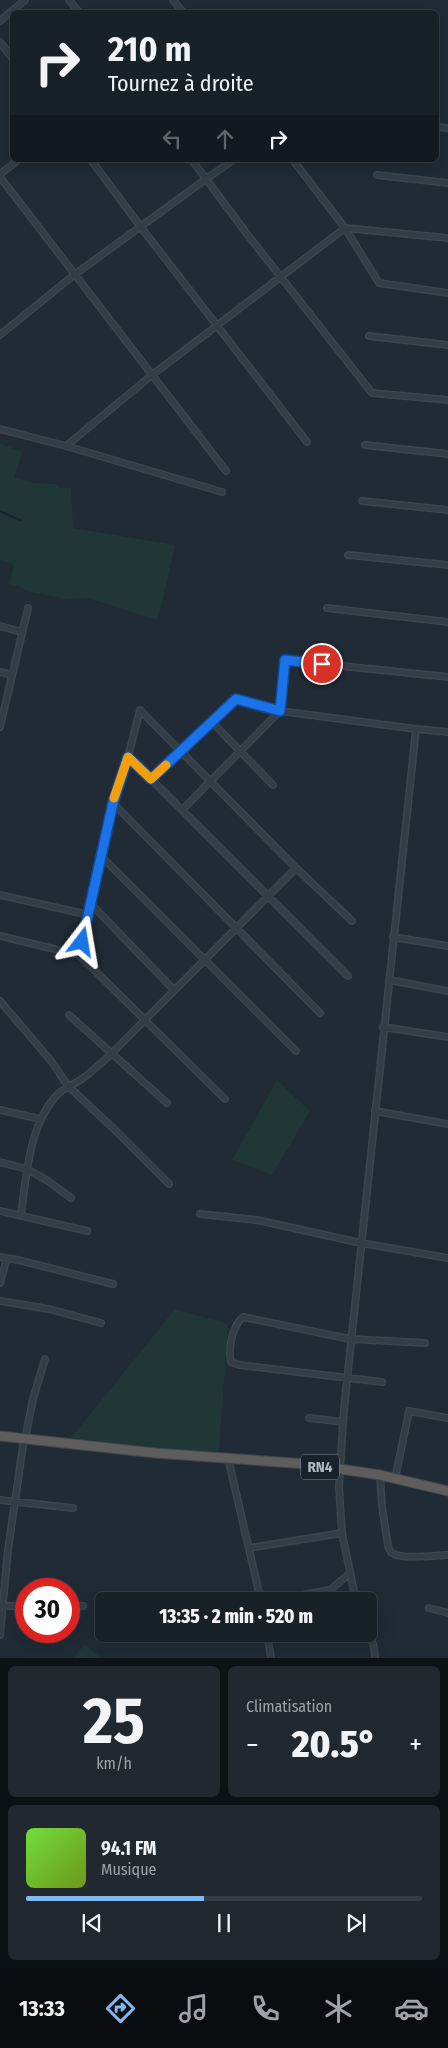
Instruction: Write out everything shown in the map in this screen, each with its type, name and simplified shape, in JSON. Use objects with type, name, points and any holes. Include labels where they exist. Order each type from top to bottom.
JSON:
[{"type":"highway","name":"RN4","points":[[0,1436],[155,1453],[307,1464],[380,1475],[448,1491]]},
{"type":"street","points":[[13,10],[25,0]]},
{"type":"street","points":[[173,0],[181,10]]},
{"type":"street","points":[[0,21],[10,13]]},
{"type":"street","points":[[0,42],[10,55]]},
{"type":"street","points":[[16,162],[0,175],[74,275],[226,471]]},
{"type":"street","points":[[92,162],[307,442]]},
{"type":"street","points":[[193,162],[372,393],[448,400]]},
{"type":"street","points":[[0,334],[74,275],[229,162]]},
{"type":"street","points":[[295,162],[345,228],[379,283],[448,293]]},
{"type":"street","points":[[377,175],[448,183]]},
{"type":"street","points":[[66,446],[152,375],[345,228],[448,238]]},
{"type":"street","points":[[369,336],[448,345]]},
{"type":"street","points":[[0,429],[66,446],[222,492]]},
{"type":"street","points":[[365,445],[448,454]]},
{"type":"street","points":[[362,501],[448,510]]},
{"type":"street","points":[[348,555],[448,565]]},
{"type":"street","points":[[0,727],[28,608]]},
{"type":"street","points":[[327,608],[448,622]]},
{"type":"street","points":[[0,626],[22,632]]},
{"type":"street","points":[[182,810],[212,782],[280,711],[285,660],[448,677]]},
{"type":"street","points":[[0,672],[12,675]]},
{"type":"street","points":[[151,779],[236,699],[280,711],[448,732]]},
{"type":"street","points":[[79,955],[113,803],[128,757],[140,710],[296,868],[352,921]]},
{"type":"street","points":[[212,722],[273,785]]},
{"type":"street","points":[[354,1592],[342,1532],[339,1486],[343,1422],[350,1339],[416,729]]},
{"type":"street","points":[[128,757],[348,976]]},
{"type":"street","points":[[113,803],[320,1013]]},
{"type":"street","points":[[101,856],[296,1051]]},
{"type":"street","points":[[20,1216],[28,1169],[40,1118],[51,1102],[68,1086],[83,1078],[112,1054],[296,868]]},
{"type":"street","points":[[0,895],[89,915]]},
{"type":"street","points":[[90,904],[174,990]]},
{"type":"street","points":[[0,936],[79,955],[225,1099]]},
{"type":"street","points":[[393,937],[448,946]]},
{"type":"street","points":[[389,980],[448,991]]},
{"type":"street","points":[[0,1001],[52,1062],[68,1086],[116,1130],[169,1184]]},
{"type":"street","points":[[69,1015],[167,1103]]},
{"type":"street","points":[[383,1027],[448,1037]]},
{"type":"street","points":[[0,1110],[40,1118]]},
{"type":"street","points":[[375,1111],[448,1124]]},
{"type":"street","points":[[0,1162],[28,1169],[70,1198]]},
{"type":"street","points":[[0,1212],[87,1231]]},
{"type":"street","points":[[200,1214],[257,1220],[361,1243],[448,1258]]},
{"type":"street","points":[[0,1257],[113,1284]]},
{"type":"street","points":[[0,1283],[7,1258]]},
{"type":"street","points":[[0,1301],[49,1309],[101,1323]]},
{"type":"street","points":[[382,1382],[239,1366],[231,1362],[229,1348],[239,1321],[243,1317],[350,1339],[425,1343]]},
{"type":"street","points":[[0,1635],[8,1550],[25,1439],[33,1399],[45,1359]]},
{"type":"street","points":[[395,1479],[409,1412],[448,1418]]},
{"type":"street","points":[[309,1418],[343,1422]]},
{"type":"street","points":[[228,1458],[259,1592]]},
{"type":"street","points":[[380,1475],[384,1521],[390,1552],[394,1555],[412,1556],[448,1555]]},
{"type":"street","points":[[0,1500],[73,1508]]},
{"type":"street","points":[[249,1548],[342,1532]]},
{"type":"street","points":[[316,1592],[330,1590],[350,1573]]},
{"type":"street","points":[[2,1606],[15,1606]]},
{"type":"street","points":[[429,1608],[448,1613]]},
{"type":"street","points":[[268,1642],[271,1658]]},
{"type":"street","points":[[372,1642],[375,1658]]},
{"type":"green space","points":[[0,443],[22,452],[14,478],[35,483],[56,484],[60,488],[71,488],[73,528],[175,545],[158,620],[87,598],[66,599],[31,592],[9,583],[14,567],[11,563],[0,560]]},
{"type":"green space","points":[[277,1080],[310,1111],[272,1175],[232,1160]]},
{"type":"green space","points":[[175,1309],[228,1324],[219,1452],[166,1449],[71,1438]]},
{"type":"green space","points":[[84,1644],[101,1658],[74,1658]]},
{"type":"waterway","points":[[0,511],[20,520]]},
{"type":"slow traffic","points":[[114,798],[128,757],[151,779],[166,765]]},
{"type":"route","points":[[82,942],[113,803],[128,757],[151,779],[236,699],[280,711],[285,660],[322,664]]}]
